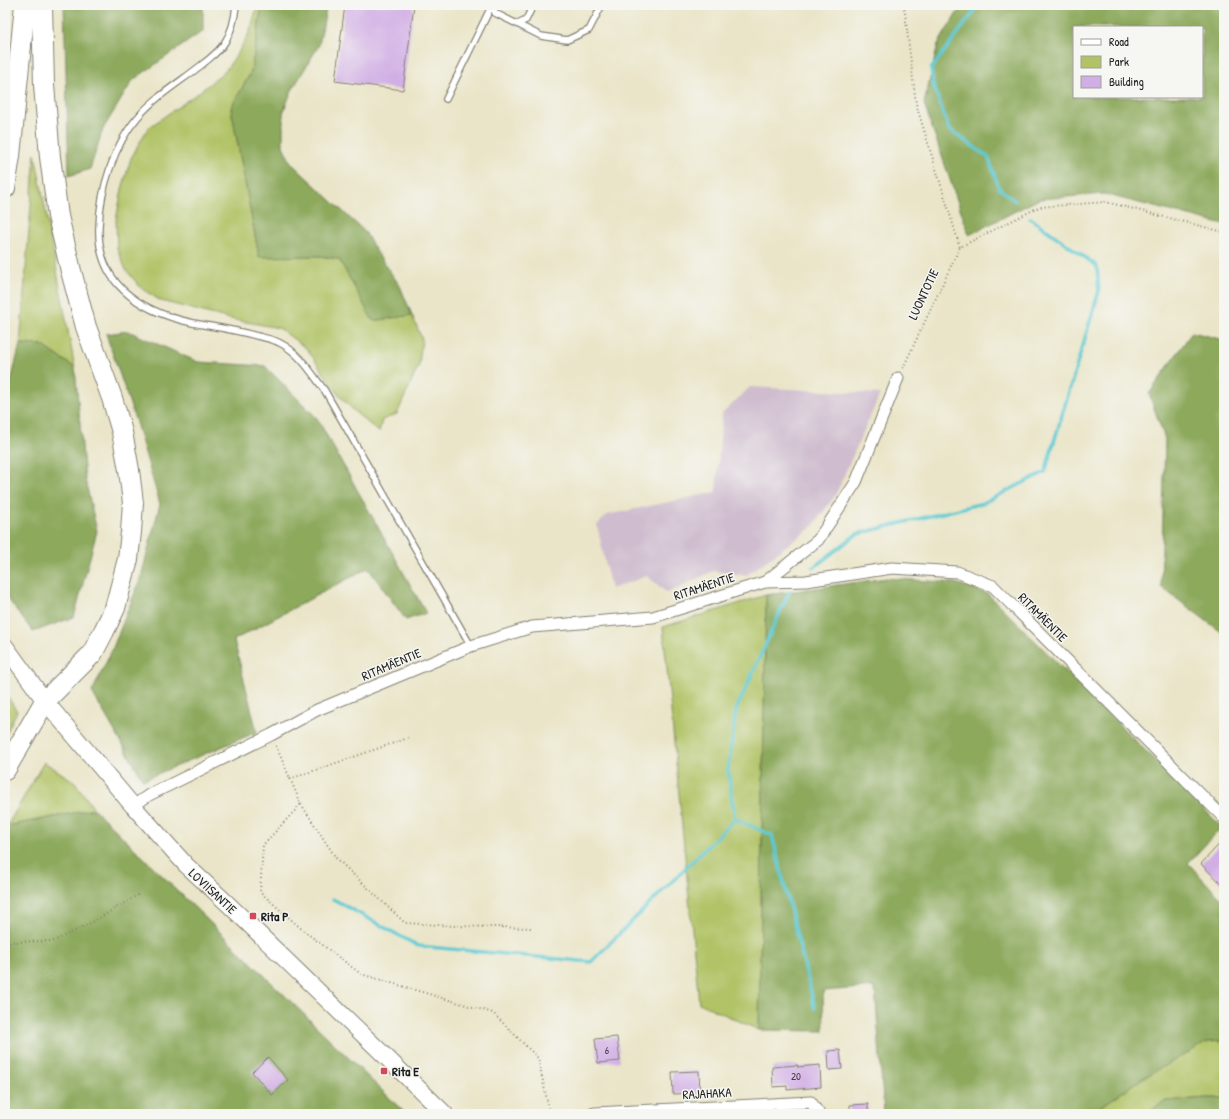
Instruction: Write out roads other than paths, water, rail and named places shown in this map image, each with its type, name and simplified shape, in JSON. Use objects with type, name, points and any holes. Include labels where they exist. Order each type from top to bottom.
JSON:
[{"type":"highway","points":[[5,188],[10,156],[24,5]]},
{"type":"highway","points":[[5,770],[45,701],[92,654],[115,608],[128,559],[132,532],[133,503],[122,432],[112,398],[86,327],[58,216],[50,157],[46,109],[42,5]]},
{"type":"main road","name":"LOVIISANTIE","points":[[5,646],[45,701],[133,806],[186,865],[445,1114]]},
{"type":"street","points":[[765,582],[818,540],[856,482],[898,378]]},
{"type":"street","name":"RITAMÄENTIE","points":[[133,806],[149,795],[271,735],[317,710],[470,646],[532,627],[653,617],[765,582],[806,581],[892,568],[957,572],[993,586],[1224,818]]},
{"type":"street","name":"RAJAHAKA","points":[[591,1114],[811,1102],[819,1114]]},
{"type":"lane","points":[[236,5],[232,28],[225,43],[208,60],[149,105],[137,117],[121,143],[107,178],[99,218],[98,234],[104,262],[111,276],[119,287],[141,305],[160,314],[177,319],[230,329],[272,340],[291,349],[325,391],[470,646]]},
{"type":"lane","points":[[493,5],[495,13],[542,36],[567,40],[589,30],[602,5]]},
{"type":"lane","points":[[446,99],[493,5]]},
{"type":"lane","points":[[518,24],[526,20],[533,5]]},
{"type":"waterway","points":[[979,5],[931,69],[933,84],[949,129],[988,157],[999,188],[1015,201]]},
{"type":"waterway","points":[[814,567],[857,534],[983,503],[1045,472],[1099,291],[1097,266],[1030,218]]},
{"type":"waterway","points":[[789,592],[736,710],[728,770],[735,819],[772,835],[815,1008]]},
{"type":"waterway","points":[[333,899],[418,946],[591,962],[735,819]]},
{"type":"place","name":"Rita P","points":[[253,916]]},
{"type":"place","name":"Rita E","points":[[384,1071]]}]
